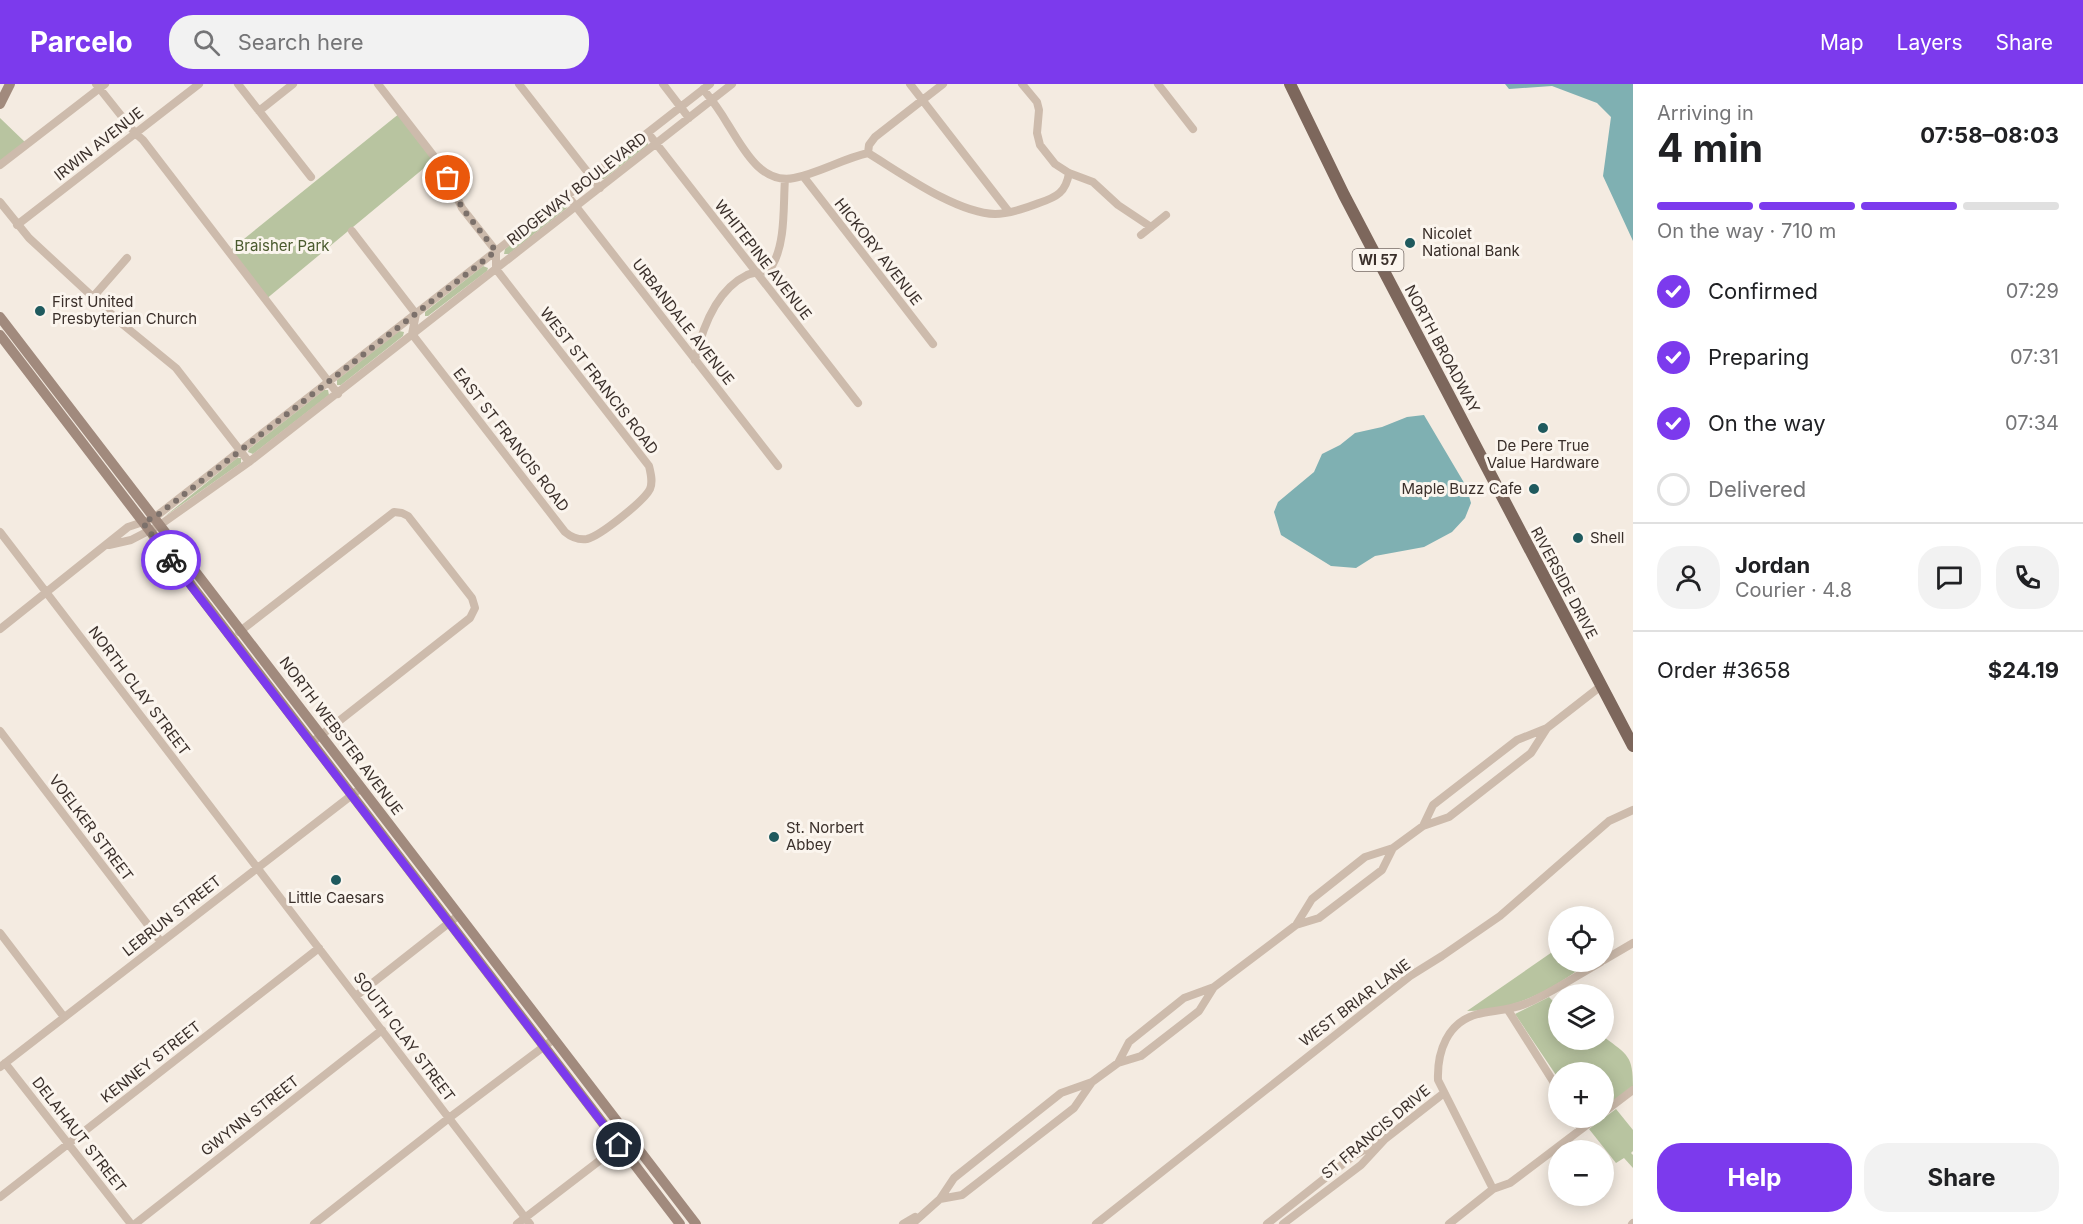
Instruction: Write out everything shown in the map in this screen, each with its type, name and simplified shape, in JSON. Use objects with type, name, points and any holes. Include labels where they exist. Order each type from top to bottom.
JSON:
[{"type":"main road","points":[[0,104],[10,84]]},
{"type":"main road","name":"NORTH BROADWAY","points":[[1290,84],[1344,195],[1470,434]]},
{"type":"main road","name":"NORTH WEBSTER AVENUE","points":[[0,317],[696,1224]]},
{"type":"main road","name":"NORTH WEBSTER AVENUE","points":[[0,335],[680,1224]]},
{"type":"main road","name":"RIVERSIDE DRIVE","points":[[1470,434],[1633,746]]},
{"type":"street","name":"IRWIN AVENUE","points":[[17,225],[199,84]]},
{"type":"street","points":[[238,84],[311,177]]},
{"type":"street","points":[[259,111],[293,84]]},
{"type":"street","points":[[378,84],[443,168],[462,208],[496,251],[496,269]]},
{"type":"street","points":[[519,84],[600,188]]},
{"type":"street","points":[[663,84],[689,118]]},
{"type":"street","name":"RIDGEWAY BOULEVARD","points":[[146,527],[249,462],[732,84]]},
{"type":"street","points":[[910,84],[1009,212]]},
{"type":"street","points":[[867,153],[875,137],[943,84]]},
{"type":"street","points":[[1022,84],[1037,102],[1039,110],[1037,133],[1040,145],[1055,164],[1069,173],[1093,182],[1118,205],[1151,227]]},
{"type":"street","points":[[1158,84],[1193,129]]},
{"type":"street","points":[[0,165],[100,85],[338,394]]},
{"type":"street","points":[[707,87],[712,100],[751,160],[766,172],[785,179],[803,176],[850,157],[867,153],[944,198],[996,214],[1025,208],[1059,195],[1066,186],[1069,173]]},
{"type":"street","name":"RIDGEWAY BOULEVARD","points":[[157,521],[328,382],[707,87]]},
{"type":"street","name":"WHITEPINE AVENUE","points":[[648,133],[858,403]]},
{"type":"street","name":"HICKORY AVENUE","points":[[803,176],[933,344]]},
{"type":"street","points":[[696,360],[699,343],[714,310],[734,285],[748,274],[769,270],[777,254],[781,234],[785,179]]},
{"type":"street","name":"URBANDALE AVENUE","points":[[567,195],[778,466]]},
{"type":"street","points":[[0,202],[17,225],[93,297],[176,368],[249,462]]},
{"type":"street","points":[[1142,235],[1166,215]]},
{"type":"street","points":[[352,231],[416,314],[412,334]]},
{"type":"street","points":[[93,297],[128,258]]},
{"type":"street","name":"WEST ST FRANCIS ROAD","points":[[496,269],[649,466],[651,485],[645,497],[600,533]]},
{"type":"street","name":"EAST ST FRANCIS ROAD","points":[[412,334],[565,532],[582,539],[600,533]]},
{"type":"street","points":[[231,638],[394,513],[408,516],[472,598],[474,608],[471,616],[311,743]]},
{"type":"street","points":[[0,629],[128,527],[146,527]]},
{"type":"street","points":[[107,546],[131,540],[146,527]]},
{"type":"street","name":"NORTH CLAY STREET","points":[[0,532],[256,867]]},
{"type":"street","points":[[1423,826],[1433,805],[1517,740],[1547,728],[1601,686]]},
{"type":"street","points":[[1296,925],[1312,899],[1365,857],[1393,848],[1423,826],[1449,818],[1531,753],[1547,728]]},
{"type":"street","name":"VOELKER STREET","points":[[0,731],[161,942]]},
{"type":"street","name":"LEBRUN STREET","points":[[3,1065],[361,788]]},
{"type":"street","name":"WEST BRIAR LANE","points":[[1096,1224],[1410,976],[1500,916],[1609,821],[1633,810]]},
{"type":"street","points":[[1118,1062],[1129,1042],[1184,998],[1214,987],[1296,925],[1319,918],[1382,870],[1393,848]]},
{"type":"street","name":"SOUTH CLAY STREET","points":[[256,867],[528,1221]]},
{"type":"street","points":[[356,996],[459,915]]},
{"type":"street","points":[[0,933],[64,1017]]},
{"type":"street","name":"ST FRANCIS DRIVE","points":[[1614,954],[1633,943]]},
{"type":"street","name":"KENNEY STREET","points":[[0,1197],[319,948]]},
{"type":"street","name":"ST FRANCIS DRIVE","points":[[1283,1224],[1361,1165],[1385,1139],[1444,1093],[1438,1080],[1437,1063],[1441,1047],[1462,1020],[1477,1014],[1508,1010],[1532,1001],[1583,972]]},
{"type":"street","points":[[940,1199],[962,1195],[1074,1108],[1092,1082],[1118,1062],[1142,1056],[1199,1011],[1214,987]]},
{"type":"street","points":[[1508,1010],[1548,1073]]},
{"type":"street","name":"GWYNN STREET","points":[[133,1224],[382,1030]]},
{"type":"street","points":[[314,1224],[554,1039]]},
{"type":"street","name":"DELAHAUT STREET","points":[[3,1065],[133,1224]]},
{"type":"street","points":[[912,1224],[940,1199],[954,1178],[1061,1093],[1092,1082]]},
{"type":"street","points":[[1614,1104],[1633,1090]]},
{"type":"street","points":[[1444,1093],[1493,1189]]},
{"type":"street","points":[[1449,1224],[1493,1189],[1510,1183],[1581,1129]]},
{"type":"street","points":[[517,1224],[528,1221],[629,1137]]},
{"type":"street","points":[[1267,1224],[1353,1156],[1385,1139]]},
{"type":"street","points":[[903,1224],[920,1215]]},
{"type":"green space","name":"Braisher Park","points":[[400,113],[435,159],[265,300],[229,251]]},
{"type":"green space","points":[[0,118],[27,144],[0,165]]},
{"type":"green space","points":[[647,140],[648,145],[604,179],[600,179],[600,174]]},
{"type":"green space","points":[[563,203],[568,204],[567,208],[509,254],[504,254],[505,249]]},
{"type":"green space","points":[[483,266],[488,268],[487,271],[425,316],[425,312]]},
{"type":"green space","points":[[399,331],[404,332],[403,336],[341,385],[337,385],[337,380]]},
{"type":"green space","points":[[324,390],[328,390],[329,395],[253,454],[248,452],[249,449]]},
{"type":"green space","points":[[237,458],[241,458],[241,463],[164,517]]},
{"type":"green space","points":[[1548,955],[1548,972],[1575,972],[1557,984],[1548,984],[1548,989],[1527,999],[1499,1008],[1467,1011]]},
{"type":"green space","points":[[1548,998],[1548,1050],[1614,1050],[1614,1045],[1628,1057],[1632,1069],[1633,1087],[1614,1101],[1614,1062],[1548,1063],[1515,1014]]},
{"type":"green space","points":[[1616,1109],[1633,1130],[1633,1151],[1631,1153],[1633,1168],[1624,1158],[1616,1163],[1614,1160],[1614,1140],[1598,1140],[1589,1129],[1614,1128],[1614,1110]]},
{"type":"water","points":[[1505,84],[1633,84],[1633,241],[1603,176],[1611,117],[1597,103],[1552,86],[1509,89]]},
{"type":"water","points":[[1424,415],[1466,486],[1471,503],[1465,518],[1452,532],[1424,547],[1375,556],[1356,568],[1331,566],[1281,535],[1274,512],[1278,502],[1314,472],[1322,454],[1340,445],[1355,433],[1382,427],[1407,417]]},
{"type":"way so far","points":[[171,560],[143,523],[154,518],[241,451],[496,251],[462,208],[448,178]]},
{"type":"place","name":"Nicolet National Bank","points":[[1410,243]]},
{"type":"place","name":"First United Presbyterian Church","points":[[40,311]]},
{"type":"place","name":"De Pere True Value Hardware","points":[[1543,428]]},
{"type":"place","name":"Maple Buzz Cafe","points":[[1534,489]]},
{"type":"place","name":"Shell","points":[[1578,538]]},
{"type":"place","name":"St. Norbert Abbey","points":[[774,837]]},
{"type":"place","name":"Little Caesars","points":[[336,880]]},
{"type":"route","points":[[171,560],[619,1145]]}]
